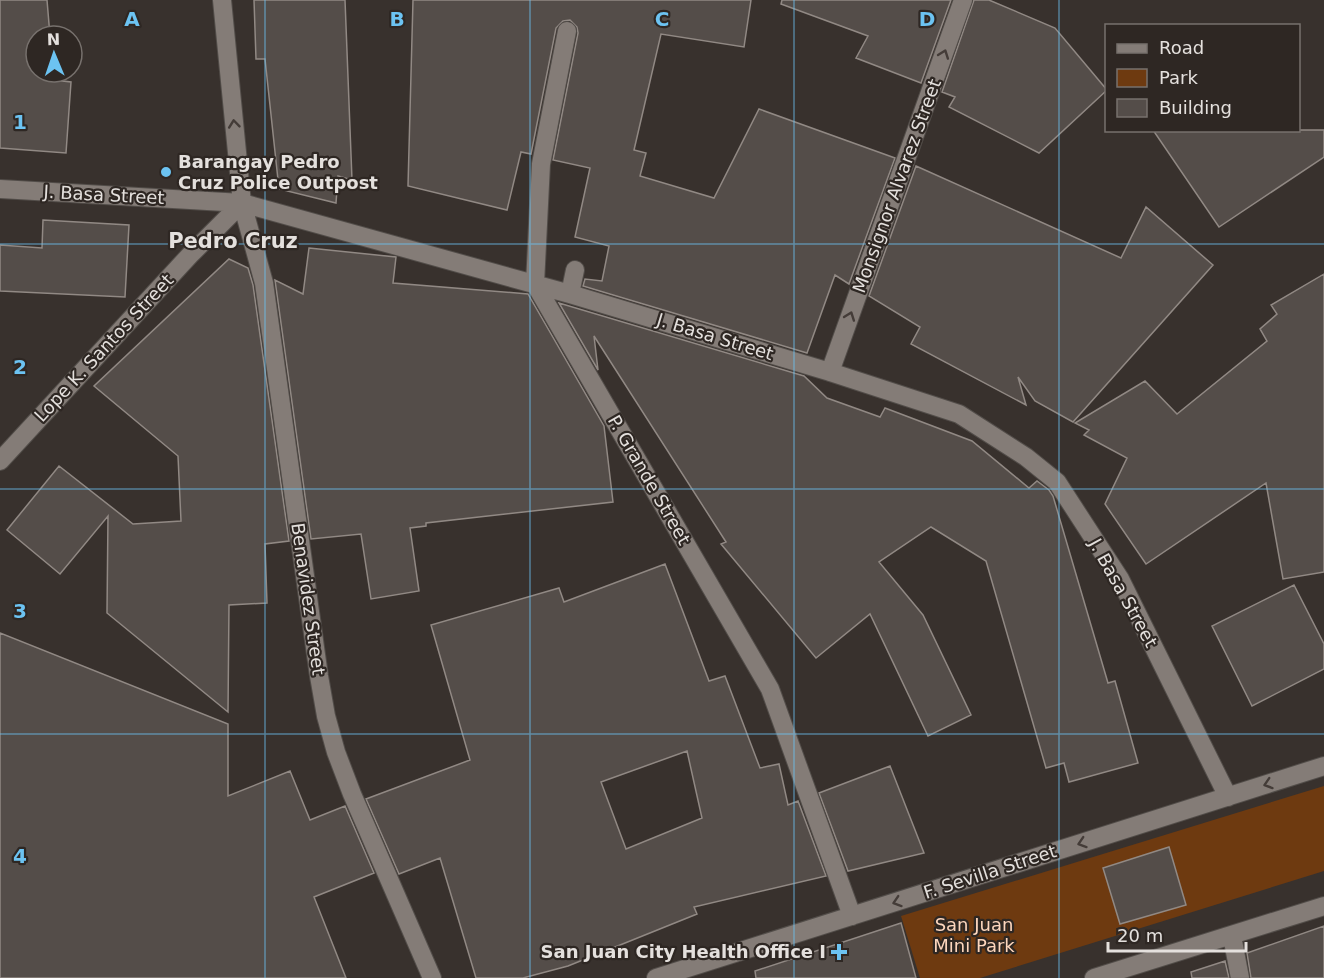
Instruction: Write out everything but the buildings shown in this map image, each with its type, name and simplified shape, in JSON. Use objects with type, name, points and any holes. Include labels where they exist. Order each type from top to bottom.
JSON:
[{"type":"street","points":[[222,0],[242,203]]},
{"type":"street","name":"Monsignor Alvarez Street","points":[[830,372],[963,0]]},
{"type":"street","points":[[535,284],[541,164],[567,31]]},
{"type":"street","name":"J. Basa Street","points":[[0,189],[242,203],[570,294],[830,372],[959,414],[1026,457],[1057,482],[1120,579],[1228,797]]},
{"type":"street","name":"Lope K. Santos Street","points":[[0,461],[190,255],[242,203]]},
{"type":"street","name":"Benavidez Street","points":[[242,203],[264,283],[326,716],[336,753],[352,794],[432,978]]},
{"type":"street","points":[[570,294],[575,270]]},
{"type":"street","name":"P. Grande Street","points":[[535,284],[770,689],[852,916]]},
{"type":"street","name":"F. Sevilla Street","points":[[656,978],[1324,766]]},
{"type":"street","points":[[1094,978],[1324,906]]},
{"type":"street","points":[[1232,936],[1240,978]]},
{"type":"green space","name":"San Juan Mini Park","points":[[1324,786],[1324,871],[980,978],[920,978],[901,916]]},
{"type":"place","name":"Barangay Pedro Cruz Police Outpost","points":[[166,172]]},
{"type":"place","name":"San Juan City Health Office Ⅰ","points":[[839,952]]},
{"type":"district","name":"Pedro Cruz","points":[[233,241]]}]
